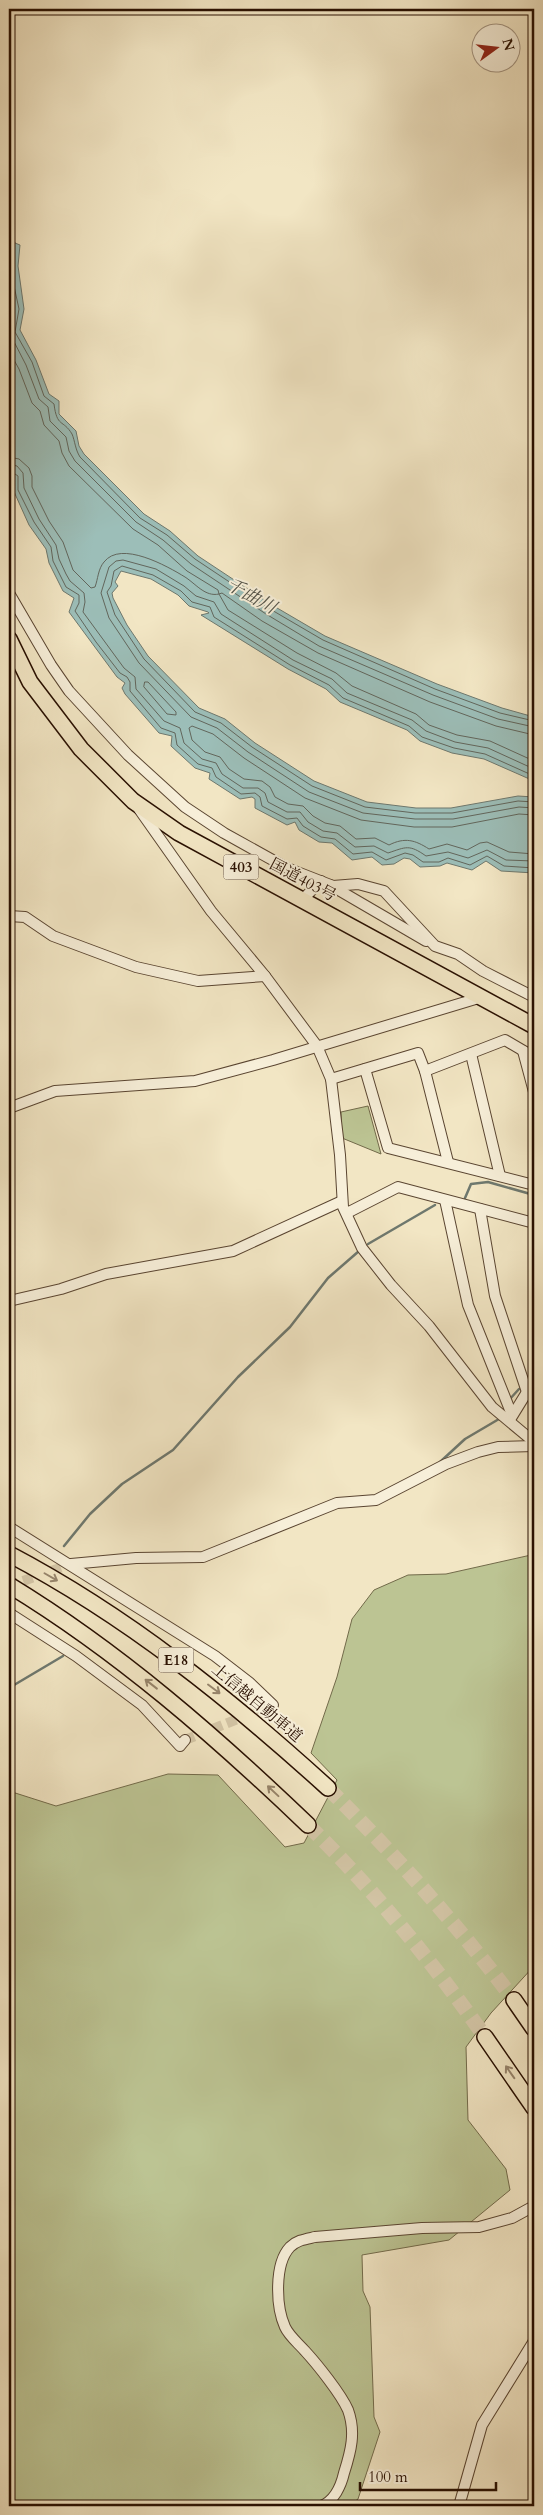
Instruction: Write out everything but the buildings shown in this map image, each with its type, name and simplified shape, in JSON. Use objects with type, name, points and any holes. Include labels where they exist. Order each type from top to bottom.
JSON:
[{"type":"highway","name":"国道403号","points":[[9,639],[30,682],[81,749],[133,802],[178,833],[534,1026]]},
{"type":"highway","name":"上信越自動車道","points":[[9,1554],[104,1609],[181,1664],[252,1720],[328,1788]]},
{"type":"highway","name":"E18","points":[[9,1586],[105,1649],[179,1706],[308,1825]]},
{"type":"highway","points":[[514,2000],[534,2029]]},
{"type":"highway","points":[[485,2037],[534,2108]]},
{"type":"street","points":[[9,593],[69,691],[156,783],[185,807],[224,834],[287,868],[333,886],[358,884],[384,891],[435,946]]},
{"type":"street","points":[[133,802],[211,911],[265,976],[317,1046],[331,1078],[340,1155],[342,1201],[362,1248],[391,1285],[429,1326],[492,1407],[511,1418],[534,1442]]},
{"type":"street","points":[[302,900],[323,882]]},
{"type":"street","points":[[323,882],[435,946],[458,954],[483,971],[534,997]]},
{"type":"street","points":[[9,916],[26,917],[53,936],[76,946],[153,971],[198,981],[265,976]]},
{"type":"street","points":[[9,1108],[55,1091],[195,1081],[482,997]]},
{"type":"street","points":[[425,1071],[505,1040],[534,1057]]},
{"type":"street","points":[[523,1051],[534,1092]]},
{"type":"street","points":[[331,1078],[418,1053],[425,1071],[448,1162]]},
{"type":"street","points":[[470,1054],[500,1176]]},
{"type":"street","points":[[365,1069],[388,1148],[534,1185]]},
{"type":"street","points":[[347,1213],[398,1188],[534,1223]]},
{"type":"street","points":[[444,1200],[468,1305],[511,1418]]},
{"type":"street","points":[[9,1302],[61,1289],[106,1274],[233,1251],[342,1201]]},
{"type":"street","points":[[480,1209],[495,1296],[531,1390],[511,1418]]},
{"type":"street","points":[[71,1564],[136,1558],[203,1557],[337,1503],[376,1500],[446,1464],[478,1452],[498,1447],[534,1446]]},
{"type":"street","points":[[9,1528],[71,1564],[215,1656],[250,1682],[274,1706]]},
{"type":"street","points":[[9,1614],[76,1656],[142,1706],[180,1746],[185,1740]]},
{"type":"street","points":[[323,2506],[334,2495],[342,2481],[352,2454],[353,2433],[348,2409],[315,2362],[285,2327],[278,2296],[281,2265],[289,2247],[297,2241],[314,2237],[422,2228],[479,2227],[512,2218],[534,2206]]},
{"type":"street","points":[[459,2506],[482,2425],[534,2341]]},
{"type":"green space","points":[[368,1106],[381,1154],[342,1138],[341,1112]]},
{"type":"green space","points":[[534,1549],[534,1966],[491,2013],[466,2047],[468,2120],[506,2169],[510,2190],[449,2240],[362,2255],[363,2291],[370,2307],[374,2417],[380,2432],[358,2499],[349,2506],[9,2506],[9,1791],[56,1806],[168,1774],[218,1775],[285,1847],[304,1843],[337,1780],[311,1753],[337,1677],[352,1619],[374,1590],[408,1575],[446,1574],[531,1555]]},
{"type":"water","name":"千曲川","points":[[9,229],[15,243],[20,245],[18,266],[24,309],[20,330],[36,360],[49,394],[59,401],[59,414],[76,431],[79,446],[84,454],[144,514],[170,531],[198,556],[272,605],[325,636],[437,684],[502,708],[534,717],[534,781],[484,759],[452,753],[420,741],[407,730],[340,702],[326,689],[288,669],[201,615],[208,612],[189,606],[178,595],[151,579],[121,571],[115,582],[118,586],[112,593],[113,598],[127,625],[148,656],[199,708],[225,719],[255,743],[314,781],[367,802],[416,808],[451,808],[518,796],[534,797],[534,873],[501,871],[486,861],[472,870],[447,863],[440,866],[420,867],[410,859],[404,858],[394,864],[382,865],[372,857],[352,860],[332,843],[319,842],[299,830],[295,822],[287,825],[255,808],[255,799],[252,797],[240,799],[209,779],[210,773],[195,768],[171,746],[172,736],[159,733],[125,694],[122,688],[125,683],[117,677],[69,612],[74,598],[63,591],[49,563],[46,549],[29,525],[11,485],[14,479],[9,473]]},
{"type":"waterway","points":[[465,1198],[471,1184],[488,1182],[534,1195]]},
{"type":"waterway","points":[[368,1244],[435,1205]]},
{"type":"waterway","points":[[64,1546],[90,1514],[122,1484],[173,1450],[238,1377],[290,1327],[328,1278],[359,1251]]},
{"type":"waterway","points":[[509,1400],[519,1389]]},
{"type":"waterway","points":[[440,1462],[465,1439],[499,1419]]},
{"type":"waterway","points":[[9,1688],[63,1656]]},
{"type":"tunnel","points":[[9,1586],[71,1564]]},
{"type":"tunnel","points":[[185,1740],[273,1705]]},
{"type":"tunnel","points":[[328,1788],[425,1891],[514,2000]]},
{"type":"tunnel","points":[[308,1825],[401,1926],[485,2037]]}]
